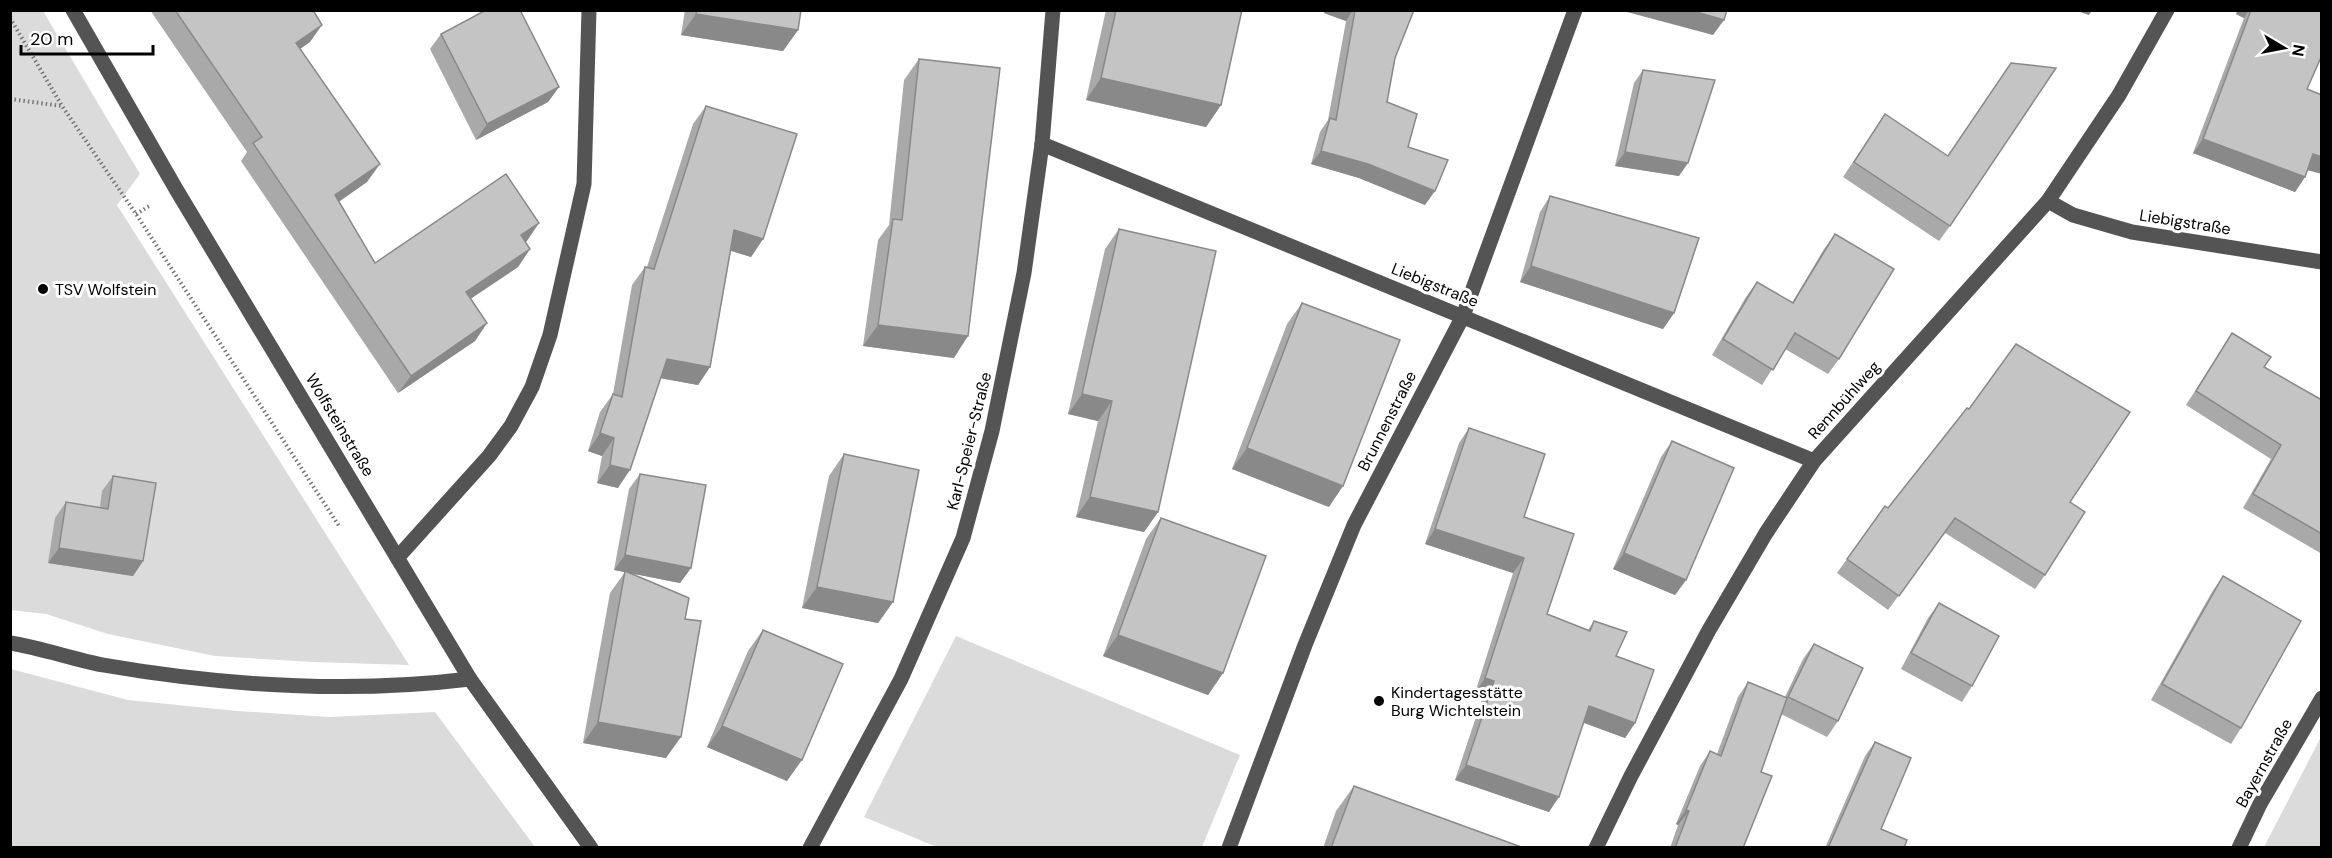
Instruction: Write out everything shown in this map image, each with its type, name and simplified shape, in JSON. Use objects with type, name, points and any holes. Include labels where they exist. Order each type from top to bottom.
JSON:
[{"type":"street","name":"Wolfsteinstraße","points":[[73,10],[176,189],[470,679],[591,848]]},
{"type":"street","points":[[398,557],[489,456],[511,426],[532,387],[550,335],[584,184],[589,10]]},
{"type":"street","name":"Karl-Speier-Straße","points":[[810,848],[901,679],[963,538],[992,431],[1024,273],[1042,144],[1053,10]]},
{"type":"street","name":"Brunnenstraße","points":[[1229,848],[1305,645],[1354,525],[1463,316],[1575,10]]},
{"type":"street","name":"Rennbühlweg","points":[[1596,848],[1631,776],[1709,630],[1766,534],[1814,461],[2048,201],[2119,95],[2167,10]]},
{"type":"street","name":"Liebigstraße","points":[[1042,144],[1814,461]]},
{"type":"street","name":"Liebigstraße","points":[[2048,201],[2081,218],[2132,232],[2322,262]]},
{"type":"street","points":[[10,643],[122,668],[291,687],[339,688],[470,679]]},
{"type":"street","name":"Bayernstraße","points":[[2239,848],[2260,804],[2322,698]]},
{"type":"path","points":[[10,18],[62,106],[136,214],[344,533]]},
{"type":"path","points":[[10,99],[62,106]]},
{"type":"path","points":[[136,214],[156,202]]},
{"type":"shaded area","points":[[11,11],[43,11],[140,174],[117,205],[409,665],[215,656],[108,634],[46,614],[11,610]]},
{"type":"shaded area","points":[[956,636],[1240,755],[1202,847],[937,847],[864,817]]},
{"type":"shaded area","points":[[11,669],[128,700],[329,717],[435,712],[535,847],[11,847]]},
{"type":"shaded area","points":[[2321,737],[2321,847],[2264,847]]},
{"type":"building","points":[[175,10],[313,10],[322,25],[296,43],[380,164],[335,195],[375,263],[506,174],[539,223],[521,235],[530,249],[466,292],[487,323],[411,376],[253,143],[262,137]]},
{"type":"building","points":[[486,10],[520,10],[559,87],[487,124],[441,34]]},
{"type":"building","points":[[697,10],[801,10],[798,30],[696,14]]},
{"type":"building","points":[[1116,10],[1242,10],[1221,105],[1101,78]]},
{"type":"building","points":[[1355,10],[1414,10],[1395,58],[1387,102],[1417,114],[1408,147],[1448,160],[1435,191],[1368,164],[1321,151],[1330,118],[1336,120]]},
{"type":"building","points":[[1690,10],[1727,10],[1724,20]]},
{"type":"building","points":[[2251,10],[2322,10],[2322,55],[2307,89],[2322,95],[2322,157],[2313,154],[2305,177],[2203,139]]},
{"type":"building","points":[[919,59],[1000,68],[968,336],[878,325],[893,219],[902,220]]},
{"type":"building","points":[[2011,63],[2056,68],[1950,226],[1854,162],[1885,114],[1948,156]]},
{"type":"building","points":[[1643,70],[1715,80],[1688,163],[1625,152]]},
{"type":"building","points":[[706,106],[797,134],[763,239],[734,230],[710,367],[667,359],[630,470],[610,465],[614,438],[600,433],[613,394],[622,397],[645,267],[654,269]]},
{"type":"building","points":[[1550,196],[1699,238],[1674,313],[1531,266]]},
{"type":"building","points":[[1119,229],[1216,251],[1158,512],[1090,497],[1112,401],[1082,394]]},
{"type":"building","points":[[1835,234],[1894,269],[1839,359],[1795,333],[1773,370],[1723,339],[1757,282],[1793,303]]},
{"type":"building","points":[[1302,303],[1400,340],[1343,486],[1247,448]]},
{"type":"building","points":[[2232,333],[2271,357],[2264,367],[2322,400],[2322,534],[2253,494],[2281,445],[2196,391]]},
{"type":"building","points":[[2016,344],[2130,412],[2070,502],[2085,512],[2045,575],[1955,518],[1899,596],[1847,559],[1885,506],[1888,508],[1967,408],[1969,409]]},
{"type":"building","points":[[1469,428],[1545,454],[1524,517],[1574,534],[1547,614],[1590,631],[1594,621],[1627,632],[1616,656],[1654,670],[1635,723],[1589,706],[1559,797],[1466,765],[1494,681],[1485,678],[1524,558],[1435,529]]},
{"type":"building","points":[[1672,441],[1734,468],[1686,580],[1624,553]]},
{"type":"building","points":[[844,454],[919,470],[893,602],[817,587]]},
{"type":"building","points":[[640,474],[706,485],[691,568],[625,555]]},
{"type":"building","points":[[113,476],[156,483],[143,561],[59,548],[66,502],[108,509]]},
{"type":"building","points":[[1161,518],[1266,556],[1223,673],[1118,635]]},
{"type":"building","points":[[625,571],[689,598],[685,619],[701,621],[681,737],[598,722]]},
{"type":"building","points":[[2223,576],[2301,621],[2241,728],[2162,684]]},
{"type":"building","points":[[1939,603],[1999,636],[1972,686],[1911,653]]},
{"type":"building","points":[[763,630],[843,664],[802,760],[722,726]]},
{"type":"building","points":[[1814,644],[1863,668],[1838,721],[1788,697]]},
{"type":"building","points":[[1748,682],[1787,698],[1761,772],[1772,776],[1743,848],[1675,848],[1689,811],[1686,810],[1710,751],[1721,756]]},
{"type":"building","points":[[1875,742],[1911,758],[1881,829],[1907,840],[1904,848],[1828,848]]},
{"type":"building","points":[[1354,786],[1524,848],[1331,848]]},
{"type":"place","name":"TSV Wolfstein","points":[[43,289]]},
{"type":"place","name":"Kindertagesstätte Burg Wichtelstein","points":[[1379,701]]}]
